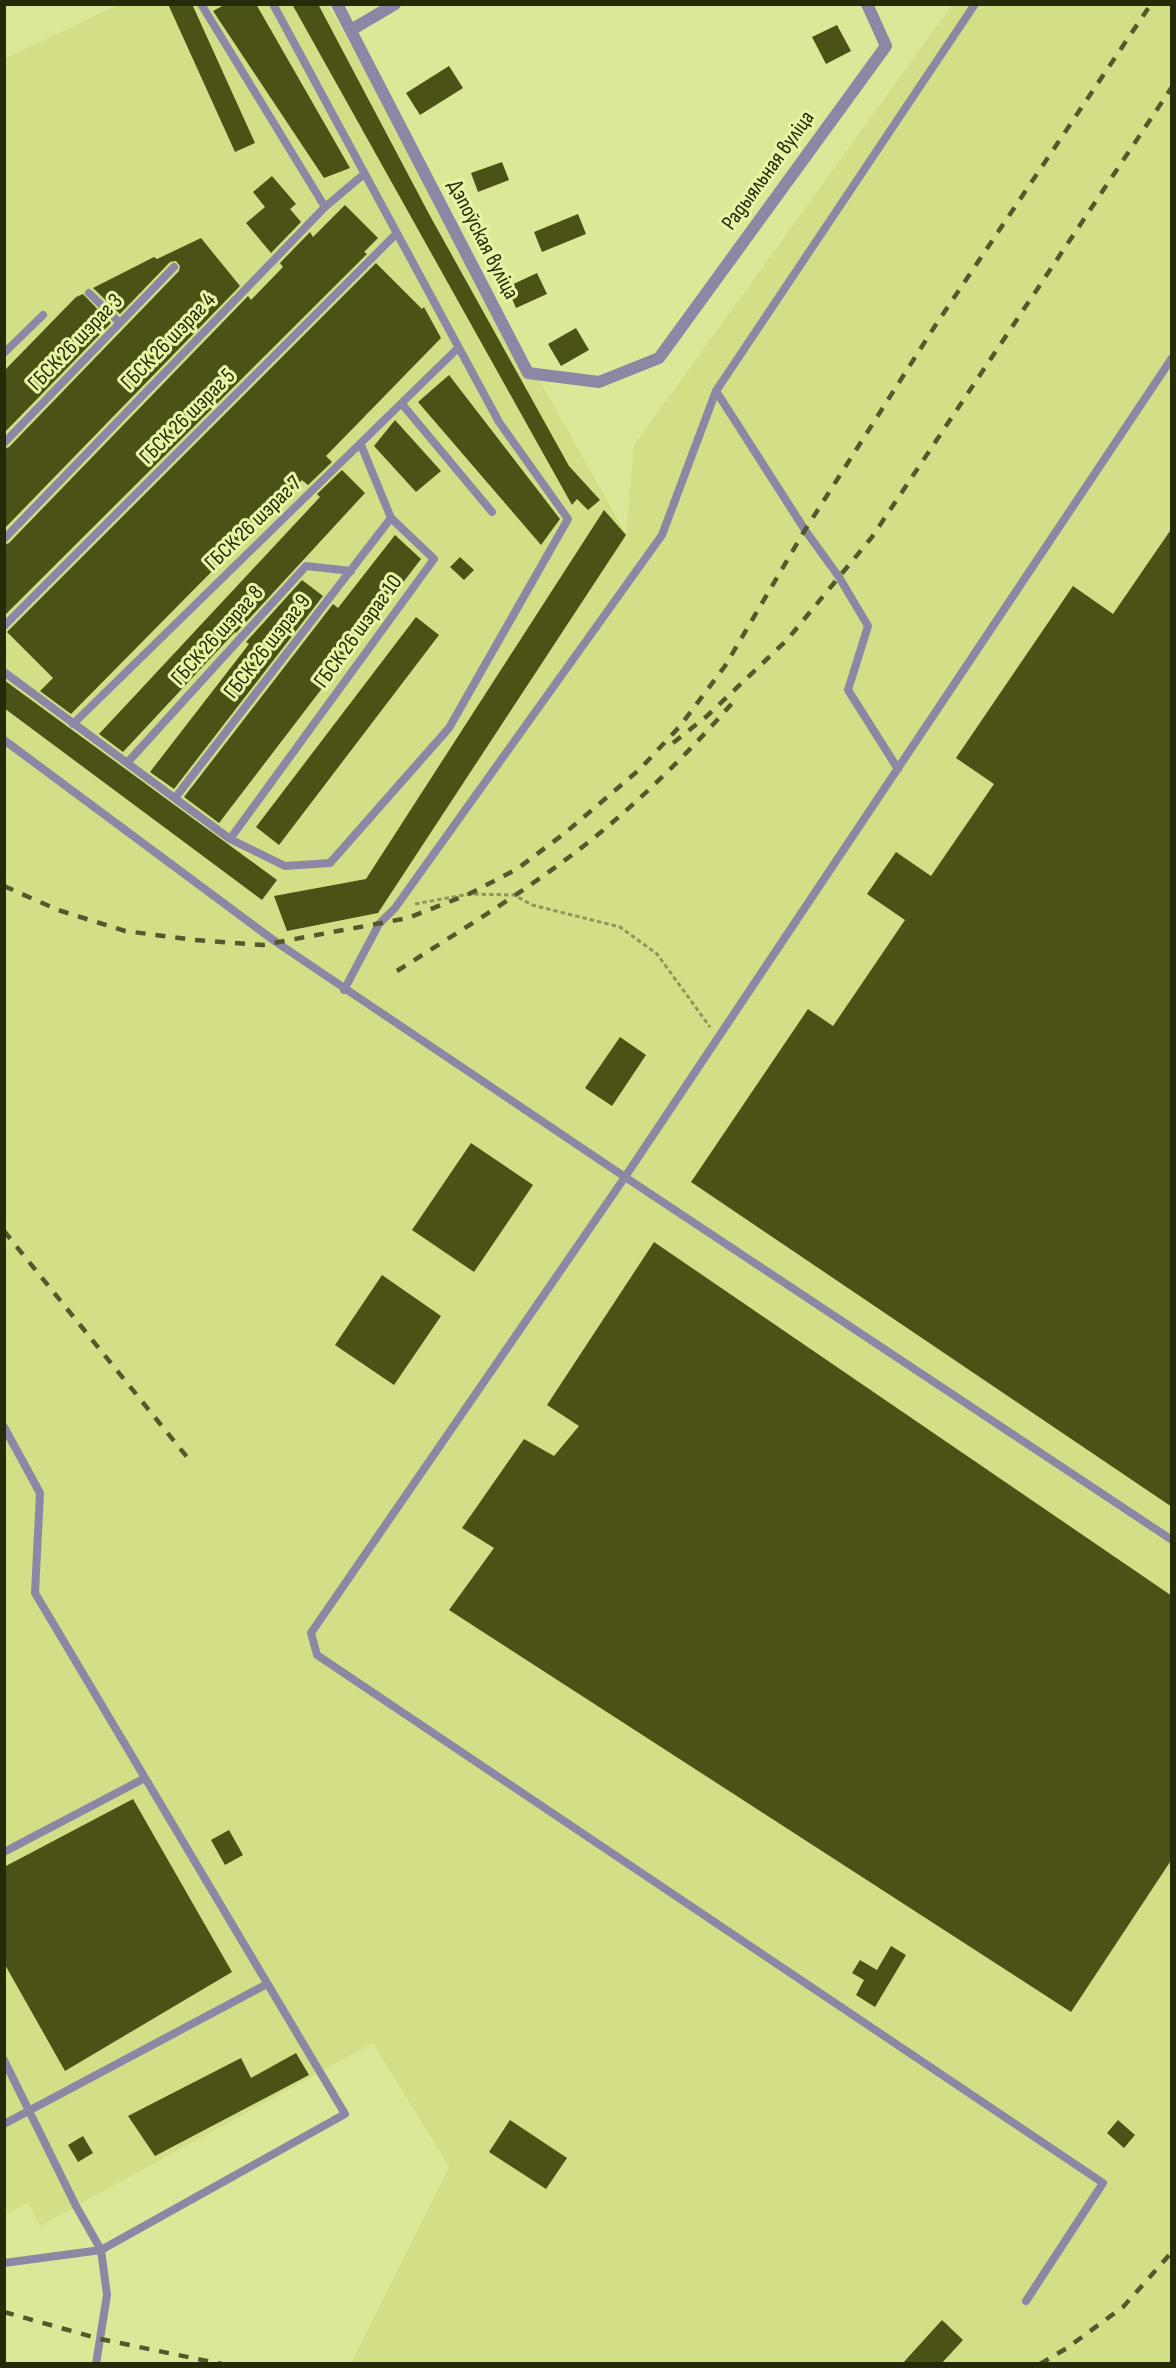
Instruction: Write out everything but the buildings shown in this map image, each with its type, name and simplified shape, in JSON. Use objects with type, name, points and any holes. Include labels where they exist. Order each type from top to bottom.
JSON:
[{"type":"street","name":"Дэпоўская вуліца","points":[[336,4],[528,373],[599,382],[659,358]]},
{"type":"street","points":[[351,30],[395,4]]},
{"type":"street","name":"Радыяльная вуліца","points":[[659,358],[886,46],[867,4]]},
{"type":"lane","points":[[201,4],[325,207]]},
{"type":"lane","points":[[4,672],[230,839],[285,866],[330,863],[449,728],[567,519],[498,422],[273,4]]},
{"type":"lane","points":[[344,990],[379,924],[395,908],[662,535],[716,391],[975,4]]},
{"type":"lane","name":"ГБСК 26 шэраг 4","points":[[4,539],[325,207],[364,174]]},
{"type":"lane","name":"ГБСК 26 шэраг 5","points":[[4,626],[396,234]]},
{"type":"lane","name":"ГБСК 26 шэраг 3","points":[[4,443],[174,267]]},
{"type":"lane","points":[[89,293],[120,323]]},
{"type":"lane","points":[[4,353],[43,315]]},
{"type":"lane","name":"ГБСК 26 шэраг 7","points":[[73,724],[458,348]]},
{"type":"lane","points":[[1026,2301],[1103,2183],[317,1655],[311,1633],[625,1177],[1172,358]]},
{"type":"lane","points":[[716,391],[805,530],[839,577],[868,626],[848,690],[898,768]]},
{"type":"lane","points":[[402,404],[492,512]]},
{"type":"lane","name":"ГБСК 26 шэраг 10","points":[[230,839],[434,559],[391,518],[361,445]]},
{"type":"lane","name":"ГБСК 26 шэраг 9","points":[[175,798],[391,518]]},
{"type":"lane","name":"ГБСК 26 шэраг 8","points":[[127,763],[306,566],[351,571]]},
{"type":"lane","points":[[4,740],[344,990],[1172,1540]]},
{"type":"lane","points":[[4,1427],[40,1493],[35,1593],[345,2114],[101,2250],[4,2263]]},
{"type":"lane","points":[[4,1852],[145,1778]]},
{"type":"lane","points":[[4,2124],[267,1984]]},
{"type":"lane","points":[[4,2060],[76,2206],[101,2250],[107,2295],[96,2364]]},
{"type":"path","points":[[395,908],[469,894],[514,895],[532,905],[620,927],[657,954],[718,1038]]},
{"type":"shaded area","points":[[118,5],[328,5],[626,534],[634,445],[952,5],[1171,5],[1171,2363],[351,2363],[449,2167],[373,2043],[40,2226],[28,2203],[5,2215],[4,59]]},
{"type":"railway","points":[[4,886],[58,910],[125,931],[195,940],[263,945],[408,918],[469,894],[517,869],[565,833],[640,769],[680,726],[725,666],[805,530],[935,326],[1151,4]]},
{"type":"railway","points":[[673,743],[707,716],[787,640],[872,537],[1172,87]]},
{"type":"railway","points":[[397,971],[527,887],[601,832],[670,769],[734,701]]},
{"type":"railway","points":[[4,1231],[187,1457]]},
{"type":"railway","points":[[1040,2364],[1067,2348],[1123,2307],[1172,2252]]},
{"type":"railway","points":[[4,2312],[100,2339],[222,2364]]}]
